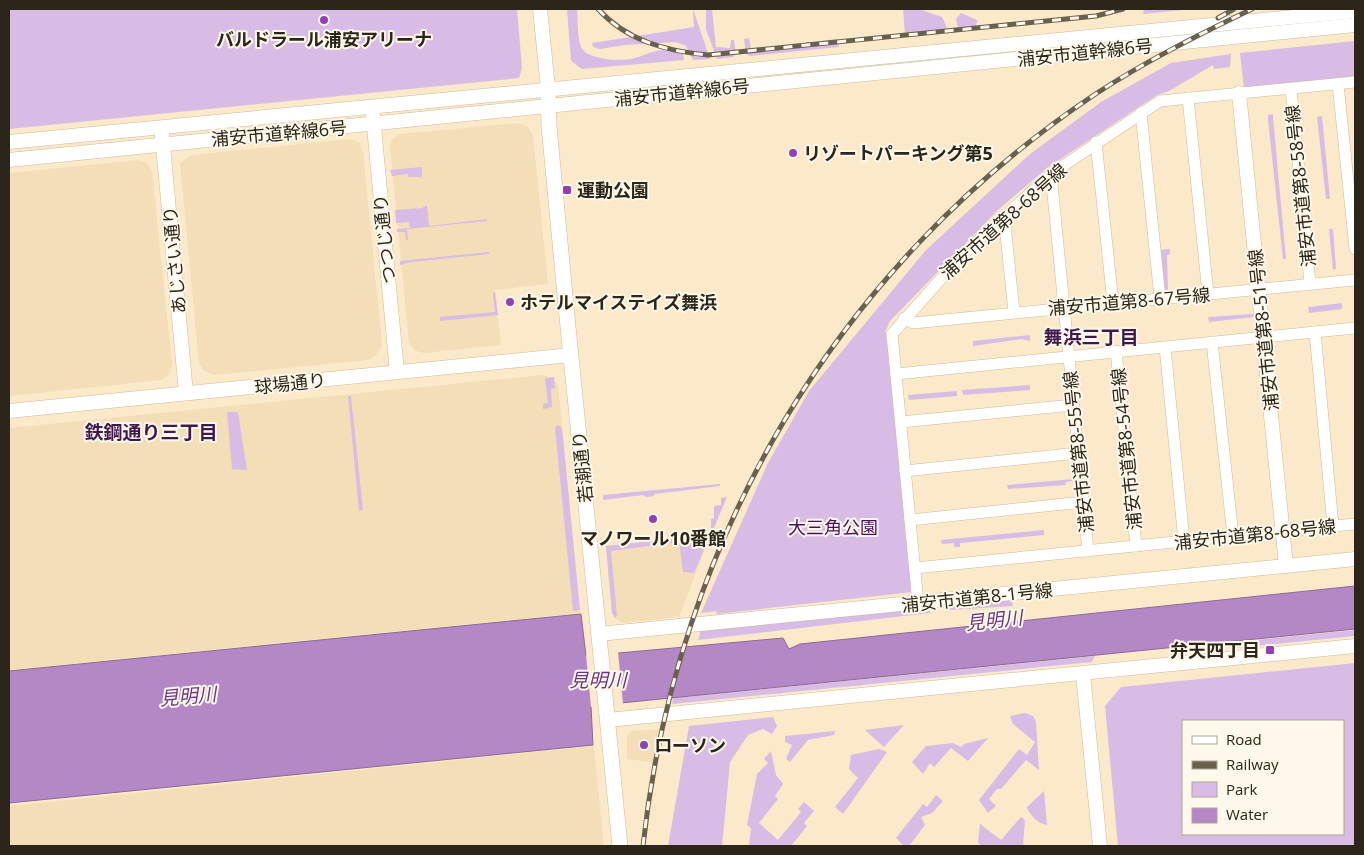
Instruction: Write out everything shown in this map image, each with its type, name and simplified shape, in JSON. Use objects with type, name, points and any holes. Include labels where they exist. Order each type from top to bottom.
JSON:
[{"type":"main road","name":"若潮通り","points":[[548,88],[571,355],[620,846]]},
{"type":"street","points":[[540,9],[548,88]]},
{"type":"street","points":[[1268,18],[1294,9]]},
{"type":"street","name":"浦安市道幹線6号","points":[[9,142],[548,88],[1355,11]]},
{"type":"street","name":"浦安市道幹線6号","points":[[9,160],[1355,25]]},
{"type":"street","name":"浦安市道第8-68号線","points":[[918,602],[892,334],[904,318],[963,254],[1051,174],[1096,142],[1160,101],[1355,82]]},
{"type":"street","points":[[1338,84],[1355,250]]},
{"type":"street","name":"浦安市道第8-58号線","points":[[1291,88],[1310,283]]},
{"type":"street","name":"浦安市道第8-51号線","points":[[1239,93],[1286,566]]},
{"type":"street","points":[[1188,98],[1208,294]]},
{"type":"street","name":"つつじ通り","points":[[372,106],[397,372]]},
{"type":"street","points":[[1141,113],[1160,298]]},
{"type":"street","name":"あじさい通り","points":[[161,127],[186,393]]},
{"type":"street","points":[[1096,142],[1113,303]]},
{"type":"street","name":"浦安市道第8-55号線","points":[[1051,174],[1088,551]]},
{"type":"street","points":[[1004,215],[1014,312]]},
{"type":"street","name":"浦安市道第8-67号線","points":[[904,318],[913,323],[1355,280]]},
{"type":"street","points":[[896,374],[1355,328]]},
{"type":"street","points":[[1315,332],[1334,526]]},
{"type":"street","points":[[1212,342],[1232,536]]},
{"type":"street","points":[[1165,347],[1184,541]]},
{"type":"street","name":"浦安市道第8-54号線","points":[[1116,351],[1136,546]]},
{"type":"street","name":"球場通り","points":[[9,411],[571,355]]},
{"type":"street","points":[[901,422],[1073,405]]},
{"type":"street","points":[[906,471],[1078,453]]},
{"type":"street","points":[[910,520],[1083,502]]},
{"type":"street","name":"浦安市道第8-68号線","points":[[915,568],[1355,524]]},
{"type":"street","name":"浦安市道第8-1号線","points":[[599,634],[1355,559]]},
{"type":"street","points":[[607,714],[1083,674],[1355,646]]},
{"type":"street","points":[[1083,674],[1100,846]]},
{"type":"shaded area","points":[[518,123],[527,126],[533,135],[548,284],[495,290],[501,345],[424,353],[416,351],[409,343],[391,141],[399,134]]},
{"type":"shaded area","points":[[350,139],[359,142],[363,152],[382,344],[380,349],[374,357],[368,360],[215,375],[204,371],[199,363],[180,163],[191,155]]},
{"type":"shaded area","points":[[139,160],[147,163],[152,171],[172,363],[170,373],[162,380],[9,396],[9,173]]},
{"type":"shaded area","points":[[544,375],[551,378],[558,385],[580,613],[9,670],[9,428]]},
{"type":"shaded area","points":[[706,536],[709,538],[679,617],[623,623],[615,618],[612,613],[606,546]]},
{"type":"shaded area","points":[[664,729],[657,763],[627,759],[627,736],[629,733],[632,731]]},
{"type":"shaded area","points":[[594,746],[604,846],[9,846],[9,806]]},
{"type":"green space","points":[[9,9],[517,9],[522,68],[519,78],[9,129]]},
{"type":"green space","points":[[567,9],[577,9],[578,33],[581,47],[590,55],[611,60],[626,60],[655,51],[669,50],[683,54],[684,60],[582,69],[571,61]]},
{"type":"green space","points":[[693,9],[710,59],[693,60],[686,46],[675,42],[625,45],[600,49],[593,47],[592,43],[694,27]]},
{"type":"green space","points":[[706,9],[712,9],[716,47],[730,48],[731,40],[734,40],[736,54],[733,57],[717,59],[706,29]]},
{"type":"green space","points":[[903,9],[919,9],[942,17],[948,30],[905,34]]},
{"type":"green space","points":[[1144,9],[1193,9],[1143,14]]},
{"type":"green space","points":[[961,13],[977,20],[976,26],[958,28],[956,19]]},
{"type":"green space","points":[[749,38],[751,49],[837,39],[839,47],[750,56],[746,54],[744,39]]},
{"type":"green space","points":[[1355,41],[1355,76],[1244,89],[1240,53]]},
{"type":"green space","name":"大三角公園","points":[[1231,54],[1230,67],[1214,69],[1213,65],[1169,91],[1157,95],[1047,168],[999,209],[890,321],[885,332],[887,334],[913,592],[716,614],[717,611],[701,613],[768,463],[809,391],[926,250],[1030,154],[1101,102],[1171,63]]},
{"type":"green space","points":[[1273,114],[1286,259],[1283,259],[1268,120],[1268,115]]},
{"type":"green space","points":[[1322,116],[1330,199],[1326,199],[1317,117]]},
{"type":"green space","points":[[422,167],[422,177],[408,177],[408,174],[392,176],[390,170]]},
{"type":"green space","points":[[427,205],[429,226],[487,219],[487,221],[407,229],[408,240],[406,240],[405,232],[397,232],[397,229],[410,228],[409,222],[396,223],[395,210],[422,208]]},
{"type":"green space","points":[[1329,229],[1333,229],[1336,269],[1333,270]]},
{"type":"green space","points":[[1170,249],[1170,254],[1167,255],[1168,291],[1175,291],[1175,293],[1167,294],[1163,291],[1159,250]]},
{"type":"green space","points":[[489,252],[489,254],[411,262],[400,265],[400,261]]},
{"type":"green space","points":[[495,292],[498,315],[440,321],[440,317],[495,312],[493,293]]},
{"type":"green space","points":[[1342,303],[1342,309],[1309,313],[1308,307]]},
{"type":"green space","points":[[1254,314],[1254,317],[1209,322],[1208,317]]},
{"type":"green space","points":[[1030,335],[1030,341],[1022,339],[973,346],[973,341]]},
{"type":"green space","points":[[554,377],[555,388],[551,389],[552,407],[543,409],[543,404],[548,403],[545,378]]},
{"type":"green space","points":[[1030,385],[1030,390],[963,395],[962,390]]},
{"type":"green space","points":[[957,391],[957,396],[909,400],[908,395]]},
{"type":"green space","points":[[348,396],[351,396],[363,510],[359,511]]},
{"type":"green space","points":[[227,412],[238,412],[247,470],[232,469]]},
{"type":"green space","points":[[557,425],[562,428],[580,610],[573,611],[555,428]]},
{"type":"green space","points":[[1074,479],[1074,481],[1065,482],[1066,485],[1008,489],[1007,485]]},
{"type":"green space","points":[[720,484],[720,486],[654,494],[654,496],[646,497],[643,495],[603,500],[603,495]]},
{"type":"green space","points":[[727,497],[711,535],[711,519],[714,518],[714,506],[721,505],[721,498]]},
{"type":"green space","points":[[1044,530],[1044,535],[960,543],[960,547],[954,547],[954,543],[942,544],[941,540]]},
{"type":"green space","points":[[696,536],[709,538],[694,573],[683,572],[679,542],[611,551],[617,616],[615,618],[612,613],[606,546]]},
{"type":"green space","points":[[1012,599],[1013,606],[950,610],[950,605]]},
{"type":"green space","points":[[930,607],[930,613],[698,640],[701,630]]},
{"type":"green space","points":[[1355,630],[1355,636],[1236,648],[1235,642]]},
{"type":"green space","points":[[1095,656],[1092,662],[672,704],[673,698]]},
{"type":"green space","points":[[1355,663],[1355,846],[1118,846],[1105,706],[1121,687]]},
{"type":"green space","points":[[1025,713],[1033,716],[1036,722],[1039,770],[1026,760],[1001,789],[997,789],[989,799],[996,806],[988,813],[979,800],[1019,749],[1027,755],[1035,742],[1013,724],[1010,716]]},
{"type":"green space","points":[[773,717],[777,726],[772,734],[763,729],[748,735],[730,762],[722,846],[668,846],[689,726]]},
{"type":"green space","points":[[904,725],[884,747],[865,730]]},
{"type":"green space","points":[[835,731],[834,735],[808,740],[790,762],[786,759],[792,745],[785,742],[785,736]]},
{"type":"green space","points":[[988,738],[968,761],[951,748],[934,767],[930,763],[923,774],[912,762],[926,746],[953,743],[961,747],[964,744]]},
{"type":"green space","points":[[879,749],[887,752],[843,814],[835,807],[858,778],[849,769],[851,755]]},
{"type":"green space","points":[[771,751],[776,775],[783,784],[775,796],[778,799],[759,823],[778,840],[801,812],[798,809],[804,802],[814,811],[804,823],[807,826],[791,846],[749,846],[751,828],[747,825],[757,774],[768,763],[764,759]]},
{"type":"green space","points":[[1044,791],[1047,825],[1035,819],[1027,807]]},
{"type":"green space","points":[[936,795],[943,801],[932,813],[921,817],[925,825],[909,846],[904,846],[896,838],[923,804],[927,807]]},
{"type":"green space","points":[[1021,817],[1025,820],[1023,846],[982,846],[978,843],[980,824],[1001,840]]},
{"type":"water","name":"見明川","points":[[1355,586],[1355,629],[591,706],[593,745],[9,803],[9,671],[581,614],[586,656],[783,638],[789,649],[800,644]]},
{"type":"pier","points":[[618,652],[623,704],[591,707],[586,655]]},
{"type":"railway","points":[[598,9],[609,20],[634,37],[677,51],[708,55],[1096,16],[1123,9]]},
{"type":"railway","points":[[1218,18],[1234,9]]},
{"type":"railway","points":[[643,846],[661,733],[691,624],[732,519],[784,420],[847,328],[920,242],[1002,164],[1094,95],[1132,71],[1252,9]]},
{"type":"place","name":"バルドラール浦安アリーナ","points":[[324,20]]},
{"type":"place","name":"リゾートパーキング第5","points":[[793,153]]},
{"type":"place","name":"運動公園","points":[[567,190]]},
{"type":"place","name":"ホテルマイステイズ舞浜","points":[[510,302]]},
{"type":"place","name":"マノワール10番館","points":[[653,519]]},
{"type":"place","name":"弁天四丁目","points":[[1270,650]]},
{"type":"place","name":"ローソン","points":[[644,745]]},
{"type":"district","name":"舞浜三丁目","points":[[1091,337]]},
{"type":"district","name":"鉄鋼通り三丁目","points":[[151,432]]}]
